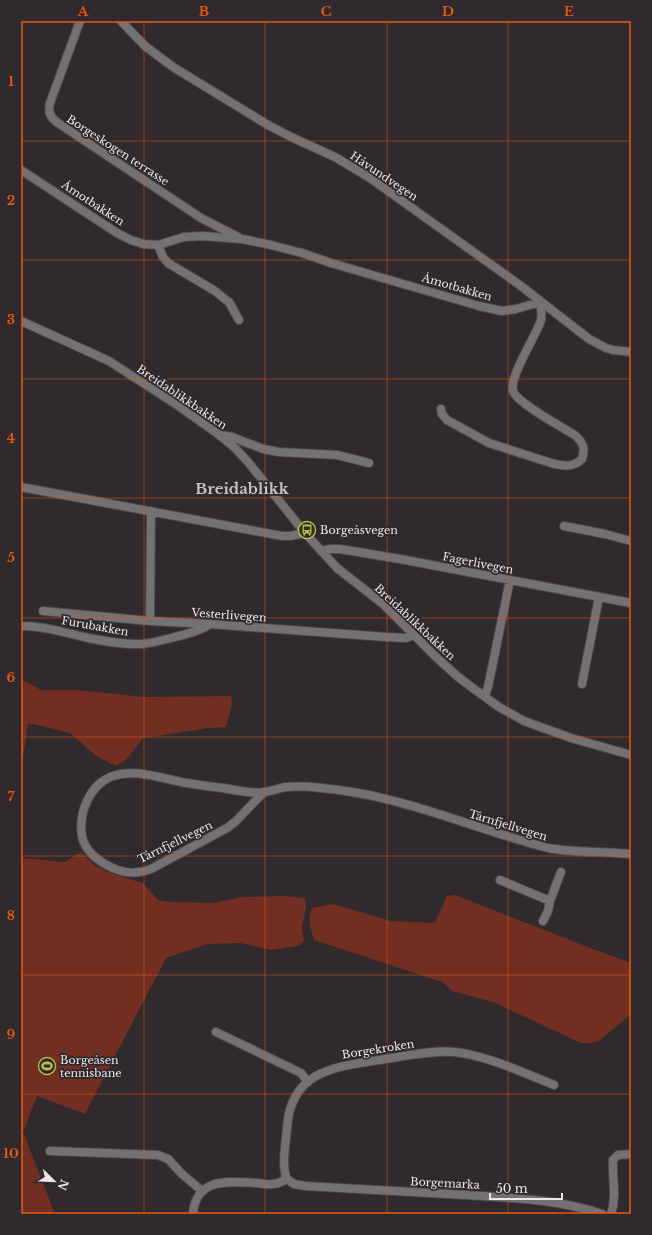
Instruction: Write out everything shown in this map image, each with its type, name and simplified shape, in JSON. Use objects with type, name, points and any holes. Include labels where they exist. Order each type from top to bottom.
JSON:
[{"type":"street","name":"Borgeskogen terrasse","points":[[80,21],[50,103],[48,111],[50,117],[200,218],[242,239]]},
{"type":"street","name":"Håvundvegen","points":[[121,21],[145,46],[173,67],[268,125],[335,157],[364,174],[521,286],[578,331],[598,344],[613,350],[631,352]]},
{"type":"street","name":"Åmotbakken","points":[[21,170],[117,233],[143,244],[158,245],[184,237],[202,236],[242,239],[302,253],[479,306],[502,311],[516,309],[540,302]]},
{"type":"street","points":[[158,245],[168,263],[215,291],[229,302],[239,320]]},
{"type":"street","points":[[441,409],[442,414],[447,420],[489,442],[533,458],[562,466],[574,465],[582,460],[585,451],[584,447],[582,442],[576,436],[528,405],[513,392],[512,387],[518,369],[541,320],[540,302]]},
{"type":"street","name":"Breidablikkbakken","points":[[21,321],[109,361],[174,403],[218,434],[235,448],[248,462],[305,533],[337,568],[383,604],[457,676],[499,707],[524,721],[572,738],[631,755]]},
{"type":"street","points":[[218,434],[232,437],[263,449],[278,452],[337,456],[369,463]]},
{"type":"street","points":[[21,487],[282,536],[305,533]]},
{"type":"street","points":[[150,621],[151,512]]},
{"type":"street","points":[[564,526],[599,533],[631,542]]},
{"type":"street","name":"Fagerlivegen","points":[[322,551],[340,549],[631,603]]},
{"type":"street","points":[[485,696],[510,580]]},
{"type":"street","points":[[582,684],[599,597]]},
{"type":"street","name":"Vesterlivegen","points":[[42,611],[150,621],[386,637],[406,638],[414,635]]},
{"type":"street","name":"Furubakken","points":[[21,626],[45,627],[104,641],[143,644],[198,631],[210,624]]},
{"type":"street","name":"Tårnfjellvegen","points":[[264,792],[236,822],[227,828],[151,869],[138,873],[108,867],[97,859],[88,849],[82,838],[82,821],[85,806],[97,785],[108,778],[119,774],[130,773],[188,783],[264,792],[285,787],[352,792],[417,807],[548,848],[564,851],[631,854]]},
{"type":"street","points":[[543,921],[548,911],[550,900],[561,872]]},
{"type":"street","points":[[500,880],[550,900]]},
{"type":"street","points":[[216,1032],[301,1073],[308,1082]]},
{"type":"street","name":"Borgekroken","points":[[288,1179],[285,1167],[288,1119],[291,1107],[297,1094],[308,1082],[321,1073],[337,1067],[417,1054],[454,1052],[486,1059],[554,1085]]},
{"type":"street","points":[[50,1151],[158,1155],[168,1159],[182,1174],[202,1191]]},
{"type":"street","points":[[611,1214],[614,1206],[615,1194],[613,1160],[618,1155],[631,1154]]},
{"type":"street","points":[[192,1214],[197,1198],[202,1191],[214,1184],[227,1181],[273,1184],[288,1179]]},
{"type":"street","name":"Borgemarka","points":[[288,1179],[294,1184],[305,1186],[456,1194],[540,1201],[585,1208],[602,1214]]},
{"type":"shaded area","points":[[21,679],[41,690],[77,690],[145,697],[231,696],[232,705],[226,727],[209,728],[143,738],[126,760],[116,766],[96,756],[70,733],[28,723],[21,773]]},
{"type":"shaded area","points":[[81,852],[94,865],[108,872],[143,883],[158,900],[170,902],[213,903],[243,897],[284,896],[305,898],[306,907],[302,927],[304,941],[298,946],[271,950],[240,943],[207,944],[166,958],[85,1114],[37,1096],[23,1132],[55,1214],[21,1214],[21,858],[65,862]]},
{"type":"shaded area","points":[[455,895],[631,963],[631,1017],[626,1018],[599,1041],[581,1043],[493,1002],[452,991],[442,982],[314,940],[310,921],[312,908],[333,904],[391,921],[435,923],[447,896]]},
{"type":"place","name":"Borgeåsvegen","points":[[307,530]]},
{"type":"place","name":"Borgeåsen tennisbane","points":[[47,1066]]},
{"type":"district","name":"Breidablikk","points":[[242,488]]}]
